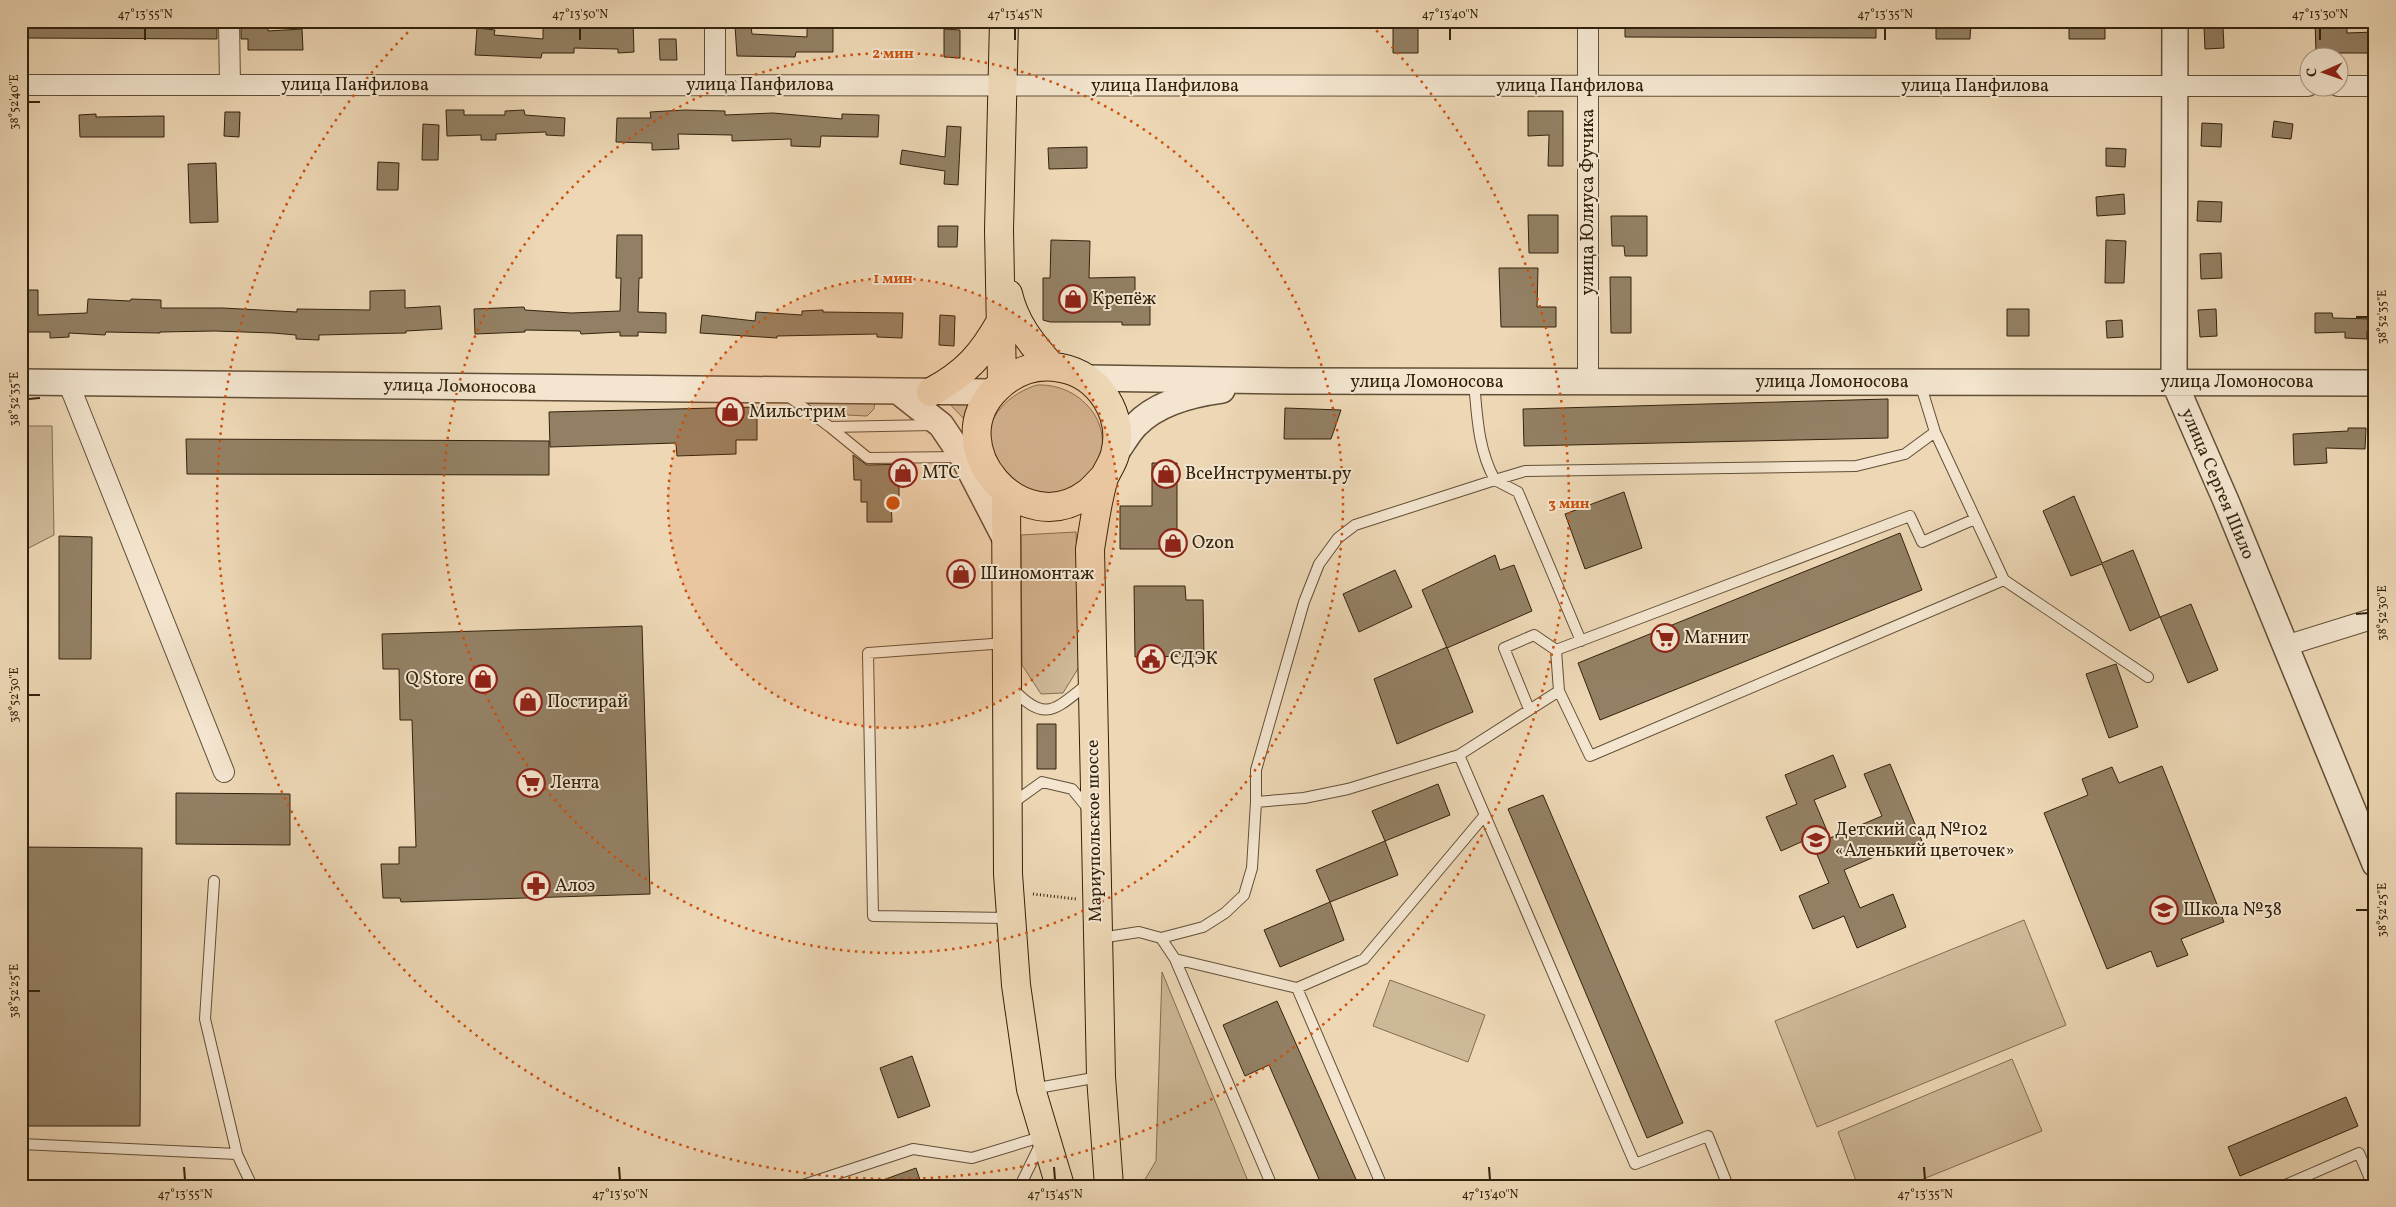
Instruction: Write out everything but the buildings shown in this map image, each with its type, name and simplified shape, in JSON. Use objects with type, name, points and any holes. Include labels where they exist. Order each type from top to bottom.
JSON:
[{"type":"main road","points":[[998,387],[1001,321],[999,230],[1004,21]]},
{"type":"main road","points":[[999,230],[1008,295],[1014,316],[1025,337],[1051,366]]},
{"type":"main road","points":[[931,392],[956,378],[977,359],[1001,321]]},
{"type":"main road","points":[[1051,366],[1068,369],[1087,378],[1101,391],[1114,416],[1117,430],[1110,465],[1088,493],[1069,503],[1056,506],[1041,506],[1023,502],[1006,492],[996,484],[984,466],[978,439],[983,409],[998,387],[1025,370],[1051,366]]},
{"type":"main road","name":"Мариупольское шоссе","points":[[1109,1186],[1101,1077],[1090,549],[1110,465]]},
{"type":"main road","points":[[1006,492],[1008,807],[1010,891],[1016,984],[1031,1089],[1060,1186]]},
{"type":"street","points":[[229,21],[230,85]]},
{"type":"street","points":[[715,21],[715,85]]},
{"type":"street","name":"улица Юлиуса Фучика","points":[[1588,21],[1588,382]]},
{"type":"street","name":"улица Сергея Шило","points":[[2174,21],[2174,382],[2375,864]]},
{"type":"street","name":"улица Панфилова","points":[[21,85],[2298,86]]},
{"type":"street","points":[[2348,86],[2375,86]]},
{"type":"street","name":"улица Ломоносова","points":[[1087,378],[1290,382],[2375,383]]},
{"type":"street","name":"улица Ломоносова","points":[[21,382],[898,392],[931,392],[998,387]]},
{"type":"street","points":[[68,382],[224,772]]},
{"type":"street","name":"улица Ломоносова","points":[[1110,465],[1136,425],[1156,410],[1174,401],[1212,391],[1290,382]]},
{"type":"street","points":[[898,392],[941,425],[962,456],[1006,542]]},
{"type":"street","points":[[2285,646],[2375,618]]},
{"type":"lane","points":[[1474,382],[1481,442],[1489,470],[1495,480],[1518,492],[1581,641]]},
{"type":"lane","points":[[1920,382],[1935,432],[2004,580],[2148,677]]},
{"type":"lane","points":[[781,390],[868,458],[962,456]]},
{"type":"lane","points":[[830,427],[941,425]]},
{"type":"lane","points":[[1097,938],[1138,932],[1161,938],[1203,927],[1225,913],[1244,895],[1252,868],[1256,770],[1304,602],[1319,564],[1338,538],[1355,525],[1525,471],[1856,466],[1905,454],[1935,432]]},
{"type":"lane","points":[[1556,650],[1910,516],[1922,542],[1975,519]]},
{"type":"lane","points":[[1556,650],[1560,691],[1590,756],[2004,580]]},
{"type":"lane","points":[[1529,709],[1504,648],[1534,635],[1556,650]]},
{"type":"lane","points":[[1007,643],[868,653],[873,916],[1012,918]]},
{"type":"lane","points":[[1007,682],[1026,703],[1043,711],[1056,709],[1092,680]]},
{"type":"lane","points":[[1256,802],[1304,798],[1348,789],[1459,755],[1560,691]]},
{"type":"lane","points":[[1459,755],[1635,1164],[1708,1136],[1728,1186]]},
{"type":"lane","points":[[1008,807],[1042,782],[1072,789],[1095,817]]},
{"type":"lane","points":[[1175,959],[1297,988],[1364,959],[1485,815]]},
{"type":"lane","points":[[214,881],[205,1019],[237,1154],[252,1186]]},
{"type":"lane","points":[[1161,938],[1175,959],[1272,1186]]},
{"type":"lane","points":[[1297,988],[1382,1186]]},
{"type":"lane","points":[[1031,1089],[1101,1077]]},
{"type":"lane","points":[[800,1186],[913,1149],[972,1158],[1045,1135]]},
{"type":"lane","points":[[1020,1186],[1045,1135]]},
{"type":"lane","points":[[21,1144],[237,1154]]},
{"type":"lane","points":[[2284,1186],[2359,1153],[2373,1186]]},
{"type":"path","points":[[1010,891],[1097,901]]},
{"type":"shaded area","points":[[1037,385],[1056,387],[1072,393],[1086,404],[1096,417],[1101,432],[1102,448],[1097,464],[1086,479],[1052,497],[1012,486],[996,462],[990,448],[989,436],[995,416],[1009,400]]},
{"type":"shaded area","points":[[940,394],[973,394],[965,420]]},
{"type":"shaded area","points":[[875,399],[874,409],[867,416],[846,415],[809,407],[807,401]]},
{"type":"shaded area","points":[[21,426],[52,426],[54,535],[21,552]]},
{"type":"shaded area","points":[[1076,532],[1081,664],[1063,693],[1041,694],[1022,665],[1021,535]]},
{"type":"shaded area","points":[[2024,920],[2066,1025],[1817,1127],[1775,1021]]},
{"type":"shaded area","points":[[1162,972],[1250,1186],[1141,1186],[1156,1161]]},
{"type":"shaded area","points":[[1390,980],[1485,1015],[1468,1062],[1373,1026]]},
{"type":"shaded area","points":[[2012,1059],[2042,1131],[1906,1186],[1858,1186],[1838,1132]]},
{"type":"place","name":"Крепёж","points":[[1073,299]]},
{"type":"place","name":"Мильстрим","points":[[730,412]]},
{"type":"place","name":"МТС","points":[[903,473]]},
{"type":"place","name":"ВсеИнструменты.ру","points":[[1166,474]]},
{"type":"place","name":"Ozon","points":[[1173,543]]},
{"type":"place","name":"Шиномонтаж","points":[[961,574]]},
{"type":"place","name":"Магнит","points":[[1665,638]]},
{"type":"place","name":"СДЭК","points":[[1151,659]]},
{"type":"place","name":"Q Store","points":[[483,679]]},
{"type":"place","name":"Постирай","points":[[528,702]]},
{"type":"place","name":"Лента","points":[[531,783]]},
{"type":"place","name":"Детский сад №102 «Аленький цветочек»","points":[[1816,840]]},
{"type":"place","name":"Алоэ","points":[[536,886]]},
{"type":"place","name":"Школа №38","points":[[2164,910]]}]
